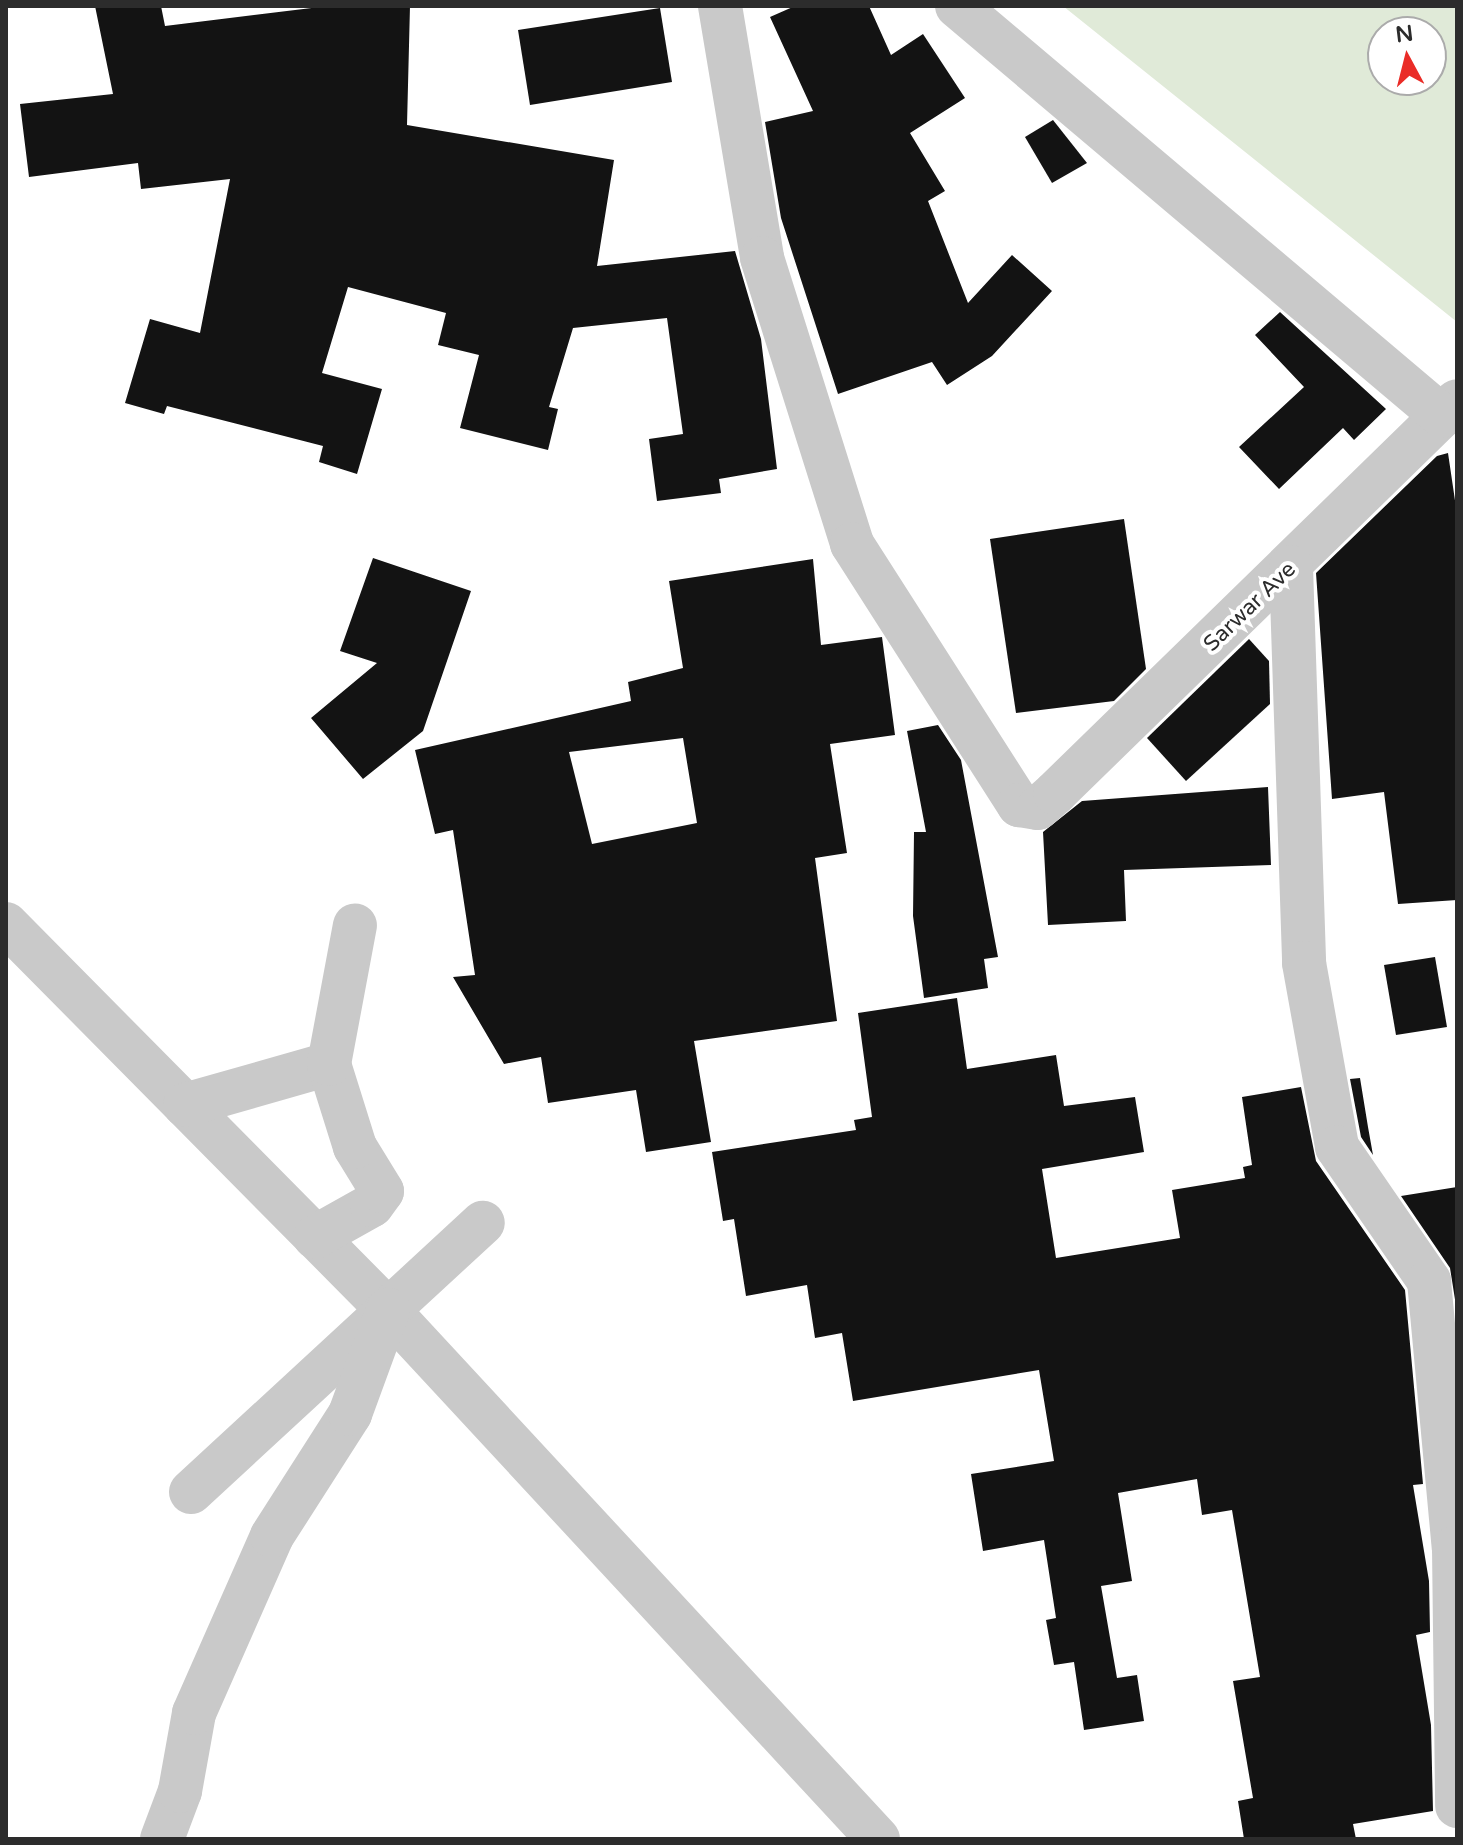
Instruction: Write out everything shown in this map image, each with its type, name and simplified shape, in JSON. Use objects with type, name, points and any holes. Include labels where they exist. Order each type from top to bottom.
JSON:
[{"type":"street","name":"Sarwar Ave","points":[[720,6],[762,258],[852,544],[1019,805],[1038,808],[1291,567],[1450,408]]},
{"type":"street","points":[[957,6],[1450,408]]},
{"type":"street","points":[[1291,567],[1304,963],[1337,1147],[1429,1281],[1454,1548],[1457,1806]]},
{"type":"street","points":[[6,924],[388,1310],[878,1839]]},
{"type":"street","points":[[315,1237],[372,1205],[382,1191],[355,1147],[329,1064],[355,925]]},
{"type":"street","points":[[185,1105],[329,1064]]},
{"type":"street","points":[[191,1492],[483,1223]]},
{"type":"street","points":[[162,1839],[180,1791],[194,1713],[272,1536],[350,1414],[388,1310]]},
{"type":"green space","points":[[1063,6],[1457,6],[1457,322]]},
{"type":"building","points":[[95,6],[161,6],[165,26],[328,6],[410,6],[407,125],[614,160],[597,266],[735,251],[761,339],[777,469],[719,479],[721,493],[657,501],[649,439],[683,434],[667,318],[573,328],[549,407],[558,409],[548,450],[460,428],[479,355],[438,345],[446,313],[348,287],[322,373],[382,389],[357,474],[319,462],[323,446],[167,406],[164,414],[125,403],[150,319],[200,333],[230,179],[141,189],[138,163],[29,177],[20,104],[113,94]]},
{"type":"building","points":[[795,6],[869,6],[891,55],[923,34],[965,98],[910,133],[945,191],[928,201],[968,303],[1012,255],[1052,291],[992,356],[947,385],[932,362],[838,394],[781,218],[765,122],[813,111],[770,17]]},
{"type":"building","points":[[660,8],[672,82],[530,105],[518,30]]},
{"type":"building","points":[[1053,120],[1087,163],[1052,183],[1025,137]]},
{"type":"building","points":[[1280,312],[1386,409],[1354,440],[1343,428],[1279,489],[1239,447],[1304,387],[1255,335]]},
{"type":"building","points":[[1448,453],[1457,514],[1457,900],[1398,904],[1384,792],[1332,799],[1316,573],[1437,456]]},
{"type":"building","points":[[1124,519],[1146,669],[1114,701],[1016,713],[990,539]]},
{"type":"building","points":[[373,558],[471,591],[423,731],[363,779],[311,718],[377,663],[340,651]]},
{"type":"building","points":[[813,559],[821,645],[882,637],[895,735],[830,744],[847,853],[815,858],[837,1021],[694,1041],[711,1142],[646,1152],[636,1090],[548,1103],[541,1057],[504,1064],[453,977],[475,975],[453,830],[435,834],[415,750],[631,701],[628,682],[683,668],[669,581]],"holes":[[[683,738],[697,823],[592,844],[569,752]]]},
{"type":"building","points":[[1249,639],[1269,661],[1270,704],[1186,781],[1147,738]]},
{"type":"building","points":[[938,725],[961,760],[998,957],[984,959],[988,988],[924,998],[913,916],[914,832],[926,832],[907,731]]},
{"type":"building","points":[[1268,787],[1271,865],[1124,870],[1126,921],[1048,925],[1043,832],[1082,801]]},
{"type":"building","points":[[1435,957],[1447,1027],[1396,1035],[1384,965]]},
{"type":"building","points":[[957,998],[967,1069],[1056,1055],[1064,1106],[1135,1097],[1144,1152],[1042,1169],[1056,1258],[1180,1238],[1172,1190],[1245,1178],[1243,1167],[1252,1165],[1242,1097],[1301,1087],[1316,1161],[1405,1290],[1423,1484],[1413,1485],[1429,1581],[1430,1632],[1416,1635],[1431,1725],[1433,1811],[1353,1824],[1356,1839],[1244,1839],[1238,1801],[1253,1798],[1233,1681],[1260,1677],[1232,1510],[1202,1515],[1197,1479],[1118,1493],[1132,1581],[1101,1586],[1117,1678],[1137,1675],[1144,1721],[1084,1730],[1074,1662],[1054,1665],[1046,1620],[1056,1618],[1044,1540],[983,1551],[971,1474],[1054,1461],[1039,1370],[853,1401],[842,1333],[815,1338],[807,1285],[746,1296],[734,1219],[723,1221],[712,1152],[856,1130],[854,1120],[872,1117],[858,1013]]},
{"type":"building","points":[[1360,1078],[1373,1155],[1361,1137],[1350,1079]]},
{"type":"building","points":[[1457,1187],[1457,1312],[1450,1268],[1401,1196]]}]
